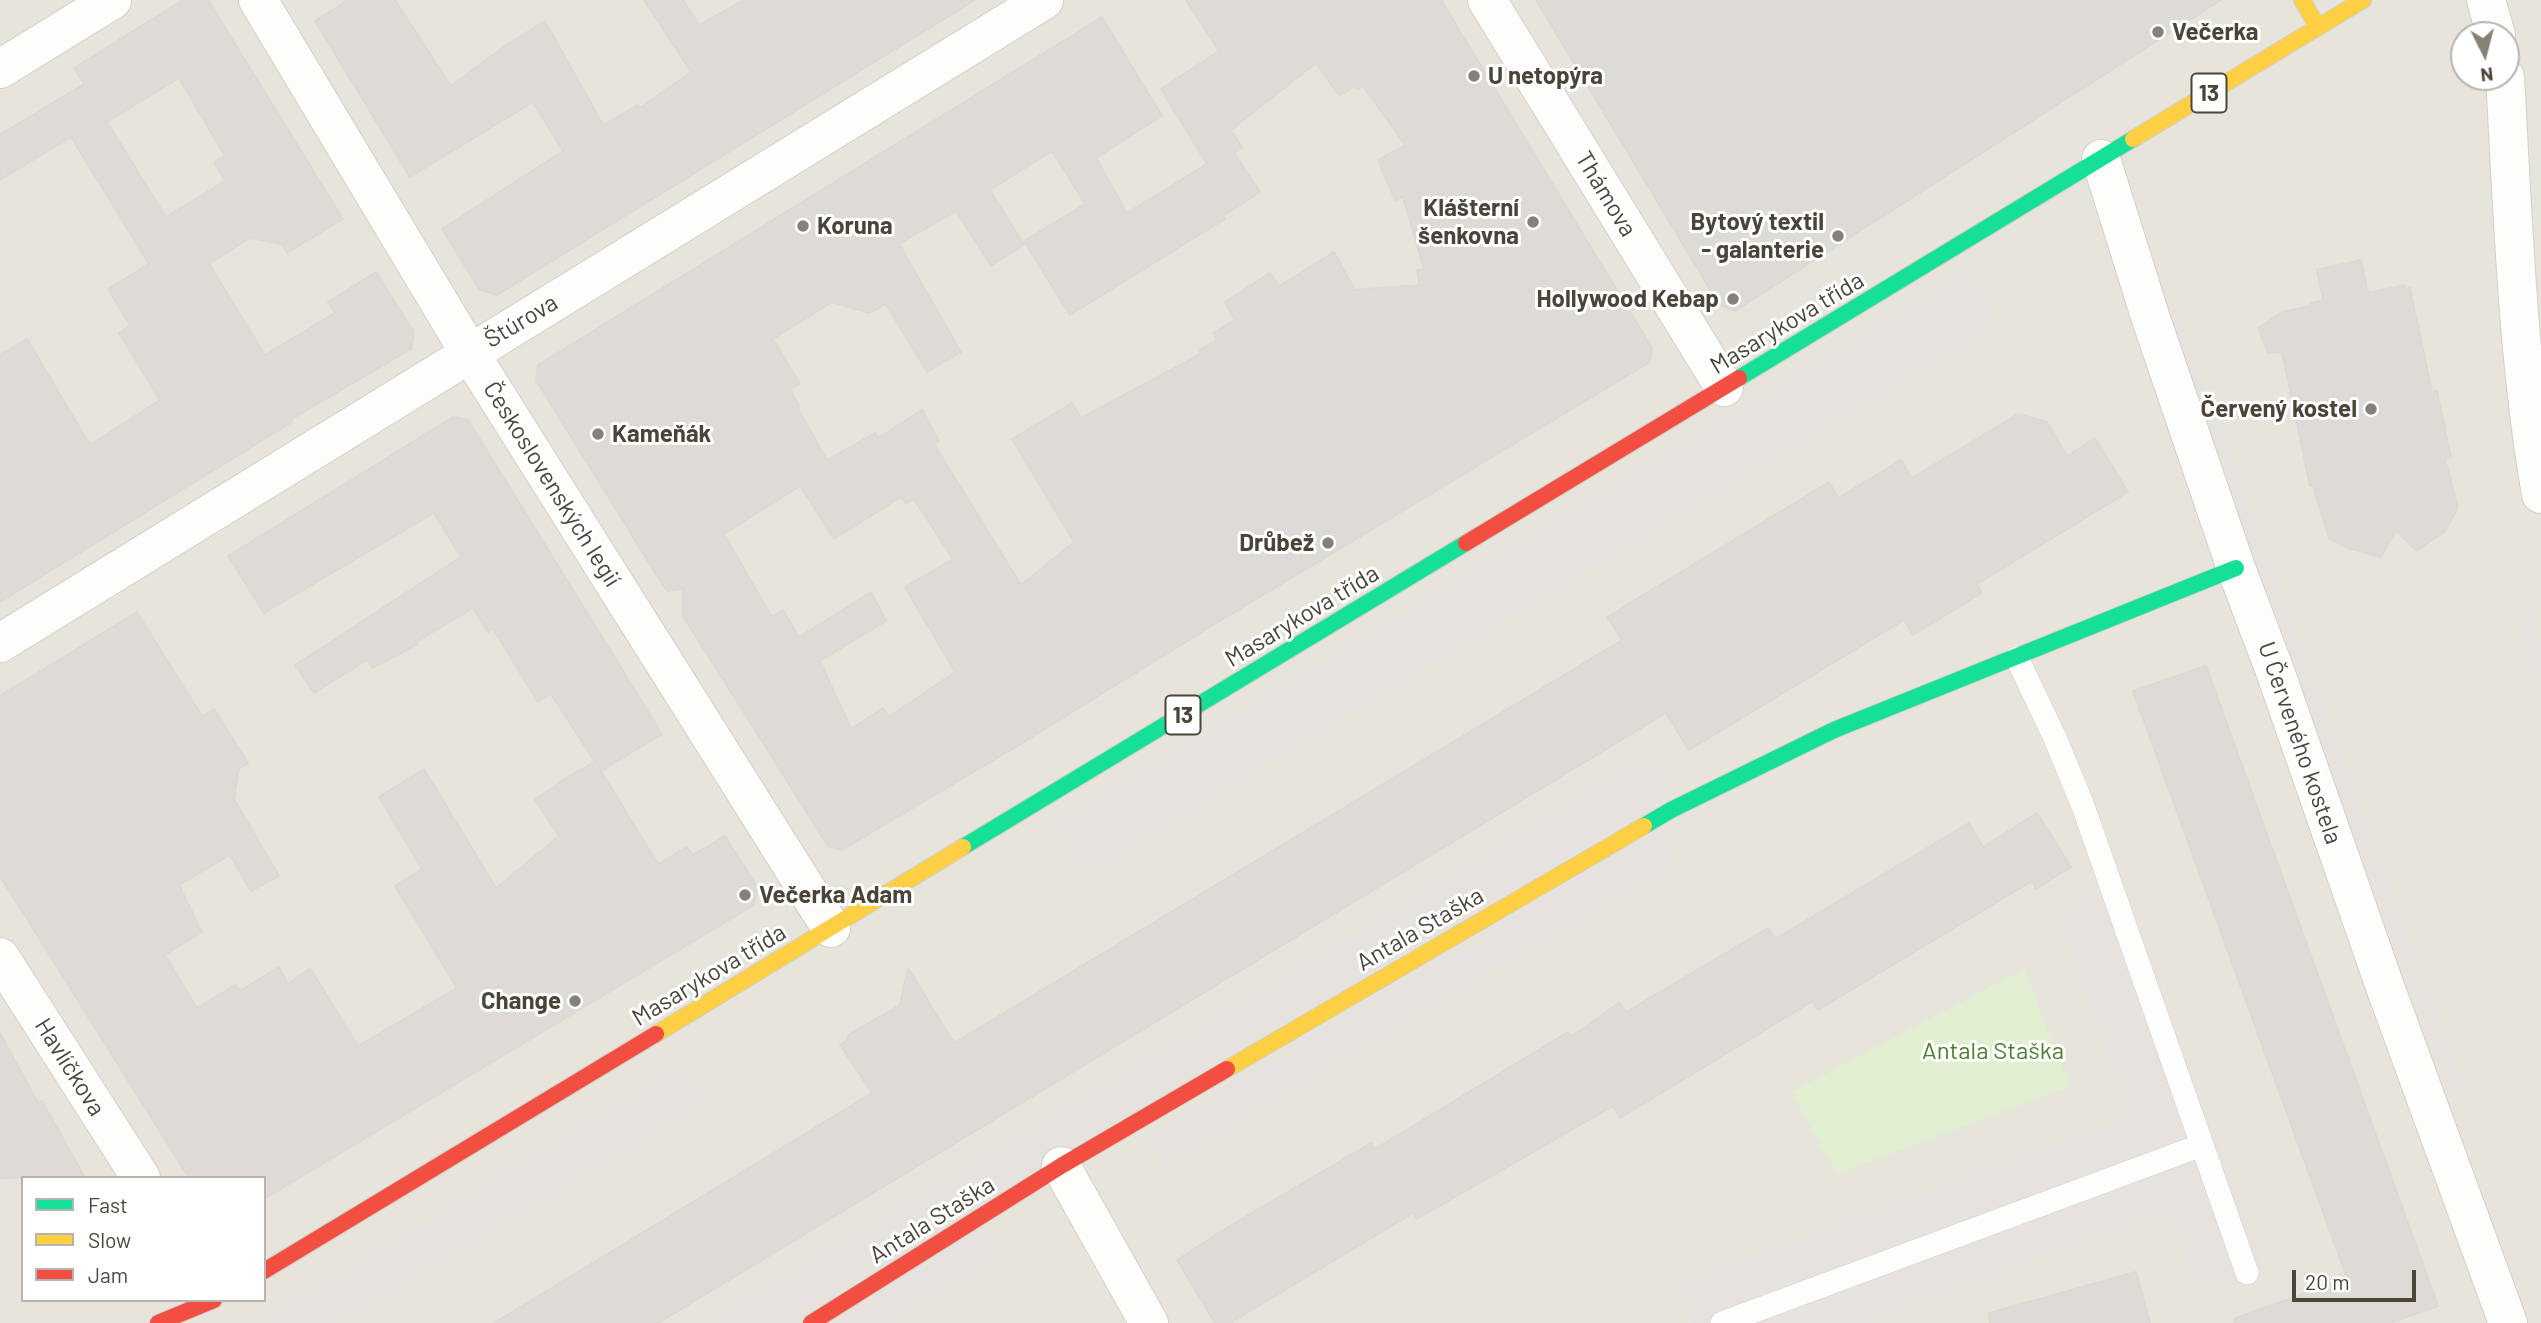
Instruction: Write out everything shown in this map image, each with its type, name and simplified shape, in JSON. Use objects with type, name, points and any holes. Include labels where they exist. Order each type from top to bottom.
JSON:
[{"type":"main road","points":[[2302,0],[2317,26]]},
{"type":"main road","name":"Masarykova třída","points":[[266,1270],[2363,0]]},
{"type":"main road","name":"Antala Staška","points":[[811,1323],[1061,1166],[1671,810],[1834,730],[2236,568]]},
{"type":"main road","points":[[158,1323],[210,1302]]},
{"type":"main road","points":[[184,1323],[212,1302]]},
{"type":"main road","points":[[192,1323],[213,1302]]},
{"type":"street","points":[[0,69],[112,0]]},
{"type":"street","name":"Československých legií","points":[[258,0],[469,352],[831,928]]},
{"type":"street","name":"Štúrova","points":[[0,643],[1044,0]]},
{"type":"street","name":"Thámova","points":[[1487,0],[1724,387]]},
{"type":"street","points":[[2486,0],[2492,21]]},
{"type":"street","points":[[2506,91],[2518,291],[2541,494]]},
{"type":"street","name":"U Červeného kostela","points":[[2101,159],[2150,316],[2236,568],[2508,1323]]},
{"type":"street","name":"Havlíčkova","points":[[0,957],[140,1176]]},
{"type":"street","points":[[1061,1166],[1149,1323]]},
{"type":"lane","points":[[2017,658],[2055,737],[2083,806],[2247,1273]]},
{"type":"lane","points":[[1722,1323],[2202,1145]]},
{"type":"shaded area","points":[[0,0],[2541,0],[2541,1323],[0,1323]]},
{"type":"shaded area","points":[[1968,272],[1999,325],[1084,875],[1053,823]]},
{"type":"shaded area","points":[[2174,302],[2466,1090],[2452,1098],[2159,309]]},
{"type":"shaded area","points":[[2533,604],[2541,645],[2541,734],[2515,605]]},
{"type":"shaded area","points":[[1655,751],[1678,791],[811,1323],[709,1323]]},
{"type":"shaded area","points":[[1658,830],[1677,862],[1163,1168],[1148,1131]]},
{"type":"shaded area","points":[[2123,888],[2264,1269],[2199,1293],[2168,1210],[1859,1323],[1692,1323],[1678,1283],[2130,1116],[2056,913]]},
{"type":"shaded area","points":[[682,1073],[714,1099],[341,1323],[258,1323],[669,1074]]},
{"type":"shaded area","points":[[983,1227],[999,1256],[889,1323],[826,1323]]},
{"type":"green space","name":"Antala Staška","points":[[2024,969],[2070,1086],[1837,1174],[1791,1092]]},
{"type":"building","points":[[183,0],[208,0],[343,219],[287,253],[282,244],[250,238],[209,264],[265,355],[335,313],[328,302],[376,272],[414,333],[411,349],[290,420],[292,422],[0,602],[0,355],[27,339],[90,445],[160,400],[119,333],[130,325],[108,289],[149,264],[71,137],[0,180],[0,135],[84,84],[74,68]],"holes":[[[179,78],[225,156],[214,162],[225,181],[166,217],[107,122]]]},
{"type":"building","points":[[348,0],[395,0],[451,86],[505,46],[545,21],[603,125],[638,105],[640,108],[691,72],[644,0],[683,0],[699,25],[744,0],[975,0],[497,295],[479,289],[442,229],[563,151],[533,102],[410,177],[315,21]]},
{"type":"building","points":[[1186,0],[1441,0],[1652,348],[1650,362],[842,850],[828,846],[683,616],[683,589],[667,591],[536,380],[538,365],[1102,17],[1162,116],[1096,158],[1127,213],[1207,164],[1161,89],[1219,51]],"holes":[[[1316,63],[1339,96],[1355,86],[1358,89],[1363,86],[1405,145],[1378,160],[1395,200],[1403,197],[1424,269],[1417,270],[1419,285],[1355,290],[1334,252],[1279,286],[1270,273],[1225,302],[1235,320],[1213,333],[1217,340],[1199,350],[1201,354],[1081,418],[1072,403],[1012,439],[1074,542],[1021,585],[934,444],[939,441],[922,410],[878,438],[875,433],[827,460],[797,407],[799,406],[790,389],[800,384],[773,339],[832,302],[869,313],[886,304],[927,372],[961,352],[899,244],[956,211],[991,266],[1024,245],[990,190],[1052,151],[1085,204],[1024,241],[1070,315],[1225,219],[1223,216],[1260,192],[1234,153],[1242,148],[1231,130]],[[800,486],[834,539],[901,497],[906,503],[914,499],[953,559],[905,587],[955,672],[889,717],[883,708],[851,729],[820,661],[886,621],[871,592],[799,637],[783,610],[772,617],[724,534]]]},
{"type":"building","points":[[1536,0],[2221,0],[1735,311],[1720,305]]},
{"type":"building","name":"Červený kostel","points":[[2361,260],[2368,293],[2405,285],[2405,289],[2410,288],[2432,392],[2437,391],[2451,458],[2445,459],[2457,503],[2457,509],[2445,531],[2417,551],[2396,530],[2381,557],[2345,547],[2329,538],[2313,486],[2310,486],[2282,352],[2268,353],[2258,328],[2282,312],[2312,306],[2311,303],[2323,300],[2317,270]]},
{"type":"building","points":[[2018,414],[2047,422],[2067,456],[2095,438],[2128,492],[1977,584],[1982,593],[1913,635],[1904,620],[1689,750],[1666,713],[658,1323],[494,1323],[872,1093],[840,1045],[847,1040],[848,1035],[900,1005],[908,968],[954,1043],[1622,640],[1607,617],[1829,482],[1838,498],[1901,460],[1912,478]]},
{"type":"building","points":[[453,417],[468,420],[662,734],[601,771],[658,864],[687,847],[693,855],[725,836],[758,888],[754,905],[266,1198],[266,1176],[188,1176],[0,876],[0,696],[137,612],[202,716],[214,709],[248,763],[239,769],[234,799],[279,876],[251,891],[230,855],[179,885],[202,932],[165,955],[197,1008],[235,985],[240,991],[279,967],[288,984],[310,968],[358,1046],[457,988],[395,886],[422,869],[379,797],[424,769],[496,888],[559,836],[535,800],[595,762],[551,694],[538,702],[493,629],[488,632],[473,608],[416,642],[418,644],[372,668],[367,660],[314,693],[295,665],[461,557],[434,513],[264,613],[228,556]]},
{"type":"building","points":[[2206,666],[2438,1306],[2390,1323],[2235,1323],[2234,1319],[2347,1278],[2133,691]]},
{"type":"building","points":[[2037,813],[2071,867],[2036,889],[2032,881],[1818,1010],[1813,1001],[1620,1118],[1613,1106],[1417,1219],[1413,1213],[1230,1323],[1215,1323],[1177,1260],[1371,1143],[1375,1149],[1568,1032],[1571,1037],[1619,1003],[1626,1012],[1768,928],[1775,939],[1969,823],[1983,847]]},
{"type":"building","points":[[0,1033],[38,1103],[42,1101],[84,1176],[0,1178]]},
{"type":"building","points":[[2136,1272],[2150,1323],[1990,1323],[1989,1313]]},
{"type":"traffic: fast","points":[[1739,378],[2133,139]]},
{"type":"traffic: fast","points":[[963,847],[1466,543]]},
{"type":"traffic: fast","points":[[1644,826],[1671,810],[1834,730],[2236,568]]},
{"type":"traffic: slow","points":[[2302,0],[2317,26]]},
{"type":"traffic: slow","points":[[2133,139],[2363,0]]},
{"type":"traffic: slow","points":[[1227,1069],[1644,826]]},
{"type":"traffic: slow","points":[[656,1034],[963,847]]},
{"type":"traffic: jam","points":[[1466,543],[1739,378]]},
{"type":"traffic: jam","points":[[266,1270],[656,1034]]},
{"type":"traffic: jam","points":[[811,1323],[1061,1166],[1227,1069]]},
{"type":"traffic: jam","points":[[158,1323],[209,1302]]},
{"type":"place","name":"Večerka","points":[[2158,32]]},
{"type":"place","name":"U netopýra","points":[[1474,76]]},
{"type":"place","name":"Klášterní šenkovna","points":[[1533,222]]},
{"type":"place","name":"Koruna","points":[[803,226]]},
{"type":"place","name":"Bytový textil - galanterie","points":[[1838,236]]},
{"type":"place","name":"Hollywood Kebap","points":[[1733,299]]},
{"type":"place","name":"Červený kostel","points":[[2371,409]]},
{"type":"place","name":"Kameňák","points":[[598,434]]},
{"type":"place","name":"Drůbež","points":[[1328,543]]},
{"type":"place","name":"Večerka Adam","points":[[745,895]]},
{"type":"place","name":"Change","points":[[575,1001]]}]
